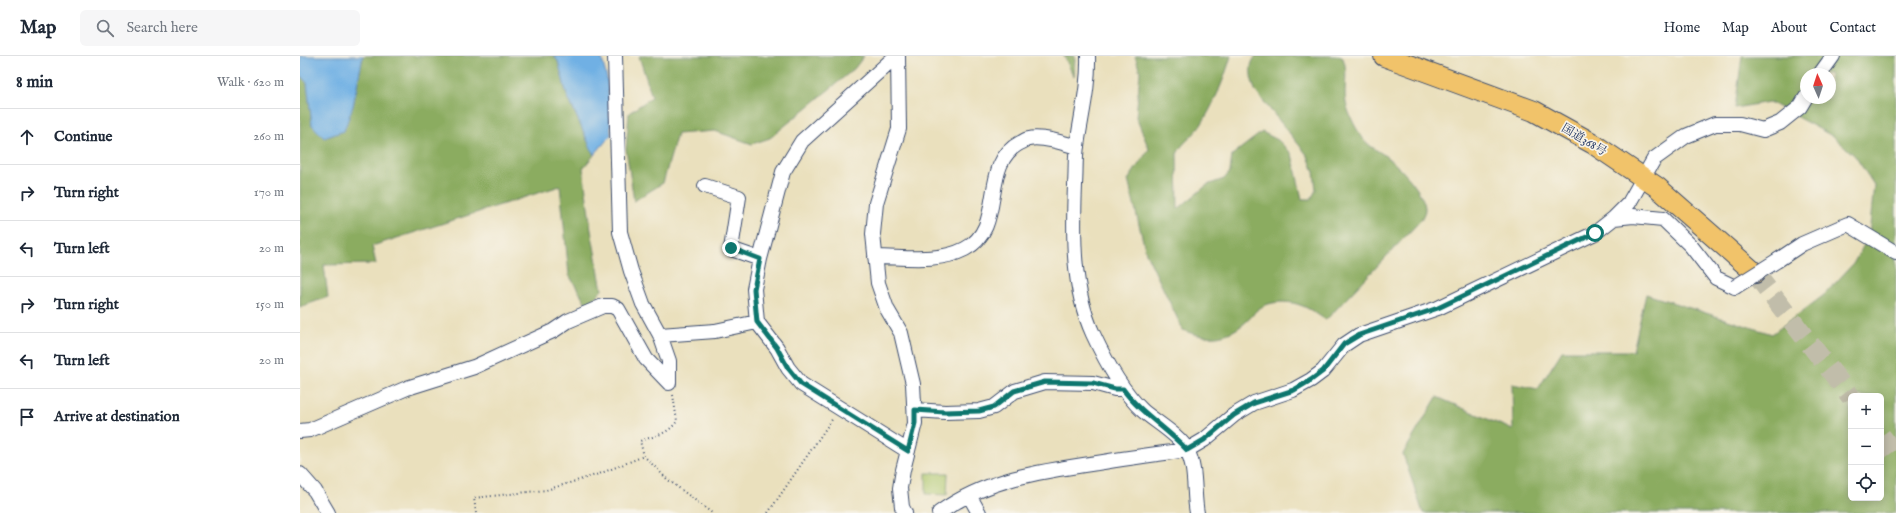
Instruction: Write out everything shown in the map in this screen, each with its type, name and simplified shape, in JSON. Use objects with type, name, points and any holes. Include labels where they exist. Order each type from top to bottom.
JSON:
[{"type":"highway","name":"国道368号","points":[[1384,56],[1534,112],[1592,143],[1658,187],[1755,273]]},
{"type":"street","points":[[615,56],[620,232],[638,291],[660,335],[669,361],[669,383]]},
{"type":"street","points":[[897,56],[899,129],[876,203],[873,234],[878,283],[887,309],[901,333],[913,384],[915,423],[900,488],[902,507],[905,513]]},
{"type":"street","points":[[897,56],[802,141],[783,172],[760,259],[754,289],[757,322],[777,348],[788,368],[801,384],[908,451]]},
{"type":"street","points":[[1088,56],[1086,96],[1077,147],[1073,223],[1077,272],[1082,303],[1093,334],[1123,389],[1142,410],[1173,434],[1187,450],[1192,470],[1197,513]]},
{"type":"street","points":[[1824,68],[1833,56]]},
{"type":"street","points":[[939,513],[951,504],[1002,481],[1054,469],[1187,450],[1204,440],[1234,415],[1254,403],[1294,390],[1311,380],[1323,371],[1344,344],[1359,335],[1438,308],[1481,289],[1515,270],[1595,233],[1614,218],[1629,203],[1654,159],[1686,136],[1715,124],[1740,124],[1763,130],[1780,123],[1802,104]]},
{"type":"street","points":[[875,257],[938,258],[966,249],[978,238],[987,224],[995,177],[1003,158],[1014,146],[1029,139],[1054,141],[1077,147]]},
{"type":"street","points":[[705,186],[739,197],[731,248],[760,259]]},
{"type":"street","points":[[1614,218],[1633,216],[1663,219],[1691,246],[1716,278],[1735,287],[1802,244],[1848,224],[1896,253]]},
{"type":"street","points":[[300,431],[310,430],[407,388],[474,367],[553,331],[568,321],[603,306],[612,306],[618,309],[646,359],[669,383]]},
{"type":"street","points":[[660,335],[715,331],[757,322]]},
{"type":"street","points":[[915,410],[945,412],[979,411],[994,407],[1014,391],[1045,382],[1093,383],[1115,389],[1123,389]]},
{"type":"street","points":[[300,474],[315,492],[328,513]]},
{"type":"street","points":[[969,495],[979,513]]},
{"type":"path","points":[[669,383],[677,421],[673,428],[666,432],[640,441],[644,456],[667,479],[712,513]]},
{"type":"path","points":[[768,513],[840,409]]},
{"type":"path","points":[[476,513],[474,498],[546,490],[599,474],[644,456]]},
{"type":"green space","points":[[363,56],[554,56],[558,61],[567,95],[594,155],[583,168],[591,230],[602,290],[587,305],[569,275],[560,186],[372,246],[376,264],[324,265],[328,297],[300,307],[300,75],[307,82],[312,125],[353,106]]},
{"type":"green space","points":[[639,56],[864,56],[854,69],[770,138],[752,144],[715,131],[677,134],[663,183],[634,201],[626,149],[629,113],[652,97]]},
{"type":"green space","points":[[1064,56],[1075,56],[1074,77]]},
{"type":"green space","points":[[1135,56],[1231,56],[1218,92],[1206,117],[1177,154],[1178,209],[1207,185],[1224,179],[1230,172],[1232,155],[1262,132],[1278,140],[1292,154],[1302,199],[1311,199],[1316,190],[1314,172],[1308,156],[1256,92],[1251,78],[1251,69],[1253,60],[1256,56],[1339,56],[1343,58],[1346,69],[1346,103],[1349,113],[1359,133],[1370,146],[1393,162],[1416,188],[1424,203],[1425,209],[1421,220],[1326,320],[1295,303],[1277,302],[1260,308],[1245,323],[1229,333],[1202,336],[1183,330],[1146,253],[1128,180],[1149,149],[1136,117],[1140,72]]},
{"type":"green space","points":[[1742,56],[1896,56],[1896,513],[1423,513],[1403,454],[1437,397],[1513,430],[1512,384],[1538,389],[1562,351],[1633,351],[1646,294],[1772,334],[1824,295],[1853,264],[1869,236],[1874,185],[1855,156],[1834,137],[1769,102],[1735,108]]},
{"type":"green space","points":[[926,473],[948,473],[947,495],[926,494]]},
{"type":"water","points":[[300,56],[363,56],[353,106],[344,131],[324,138],[312,125],[307,83],[300,75]]},
{"type":"water","points":[[554,56],[601,56],[607,78],[611,135],[594,155],[567,95],[558,61]]},
{"type":"tunnel","points":[[1755,273],[1848,393]]},
{"type":"tunnel","points":[[1884,440],[1896,456]]},
{"type":"route","points":[[731,248],[760,259],[754,289],[757,322],[777,348],[788,368],[801,384],[908,451],[915,423],[915,410],[945,412],[979,411],[994,407],[1014,391],[1045,382],[1093,383],[1115,389],[1123,389],[1142,410],[1173,434],[1187,450],[1204,440],[1234,415],[1254,403],[1294,390],[1311,380],[1323,371],[1344,344],[1359,335],[1438,308],[1481,289],[1515,270],[1595,233]]}]
